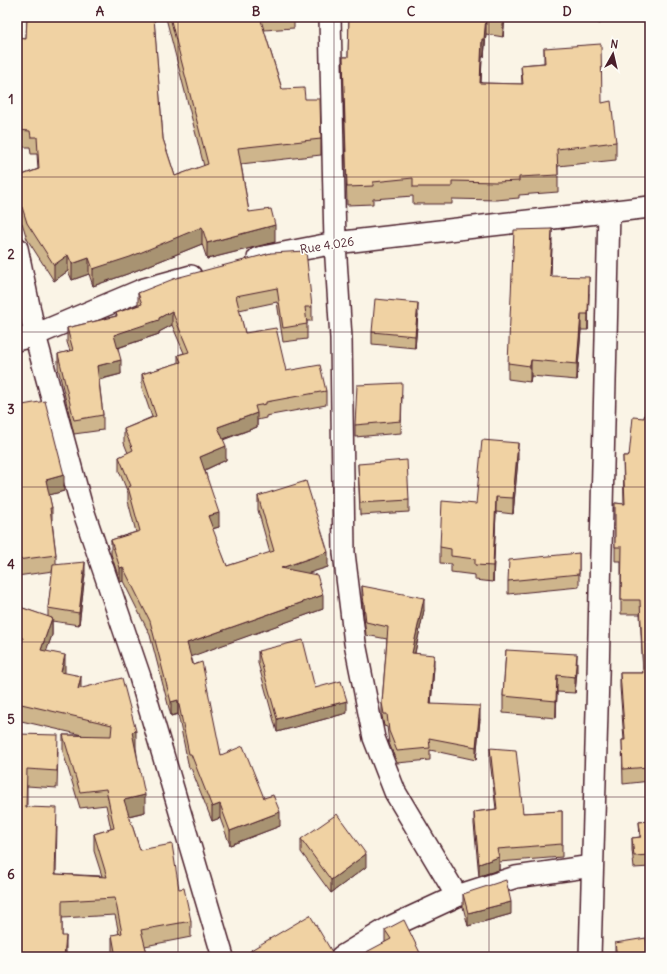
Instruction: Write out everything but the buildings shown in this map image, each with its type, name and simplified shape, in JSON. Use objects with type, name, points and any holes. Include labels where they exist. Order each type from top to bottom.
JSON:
[{"type":"street","points":[[330,17],[335,243],[341,338],[344,553],[355,643],[374,738],[395,792],[457,896]]},
{"type":"street","name":"Rue 4.026","points":[[239,263],[268,255],[335,243],[650,207]]},
{"type":"street","points":[[590,957],[609,212]]},
{"type":"street","points":[[17,248],[26,338],[140,677],[223,957]]},
{"type":"street","points":[[26,338],[144,289],[210,271]]},
{"type":"street","points":[[341,957],[390,927],[457,896],[516,877],[592,866]]}]
